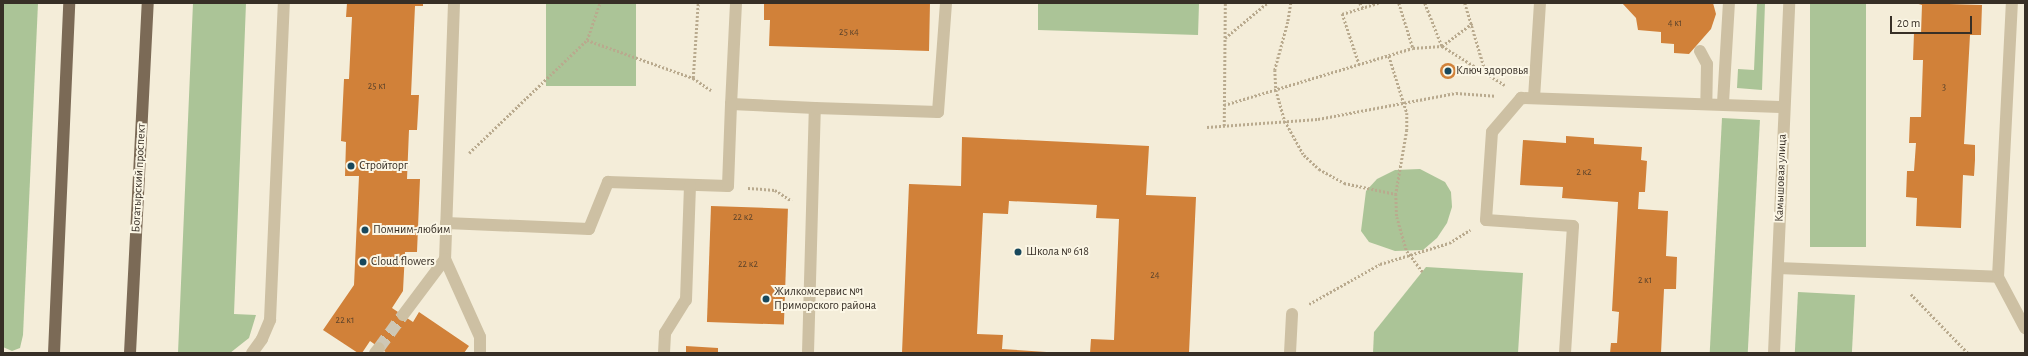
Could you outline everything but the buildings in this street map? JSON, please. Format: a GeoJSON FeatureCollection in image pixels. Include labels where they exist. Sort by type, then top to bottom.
{"type":"FeatureCollection","features":[{"type":"Feature","properties":{"kind":"main road"},"geometry":{"type":"LineString","coordinates":[[54,353],[70,3]]}},
{"type":"Feature","properties":{"kind":"main road","name":"Богатырский проспект"},"geometry":{"type":"LineString","coordinates":[[130,353],[148,3]]}},
{"type":"Feature","properties":{"kind":"street"},"geometry":{"type":"LineString","coordinates":[[252,353],[262,339],[270,320],[284,3]]}},
{"type":"Feature","properties":{"kind":"street"},"geometry":{"type":"LineString","coordinates":[[454,3],[445,259],[480,337],[480,353]]}},
{"type":"Feature","properties":{"kind":"street"},"geometry":{"type":"LineString","coordinates":[[446,223],[589,229],[608,182],[728,186],[736,3]]}},
{"type":"Feature","properties":{"kind":"street"},"geometry":{"type":"LineString","coordinates":[[731,104],[938,112],[946,3]]}},
{"type":"Feature","properties":{"kind":"street"},"geometry":{"type":"LineString","coordinates":[[1534,98],[1540,3]]}},
{"type":"Feature","properties":{"kind":"street"},"geometry":{"type":"LineString","coordinates":[[1723,103],[1729,3]]}},
{"type":"Feature","properties":{"kind":"street","name":"Камышовая улица"},"geometry":{"type":"LineString","coordinates":[[1774,353],[1789,3]]}},
{"type":"Feature","properties":{"kind":"street"},"geometry":{"type":"LineString","coordinates":[[2012,3],[1998,277],[2025,328]]}},
{"type":"Feature","properties":{"kind":"street"},"geometry":{"type":"LineString","coordinates":[[1700,52],[1707,64],[1706,103]]}},
{"type":"Feature","properties":{"kind":"street"},"geometry":{"type":"LineString","coordinates":[[1565,353],[1573,226],[1486,220],[1492,132],[1521,98],[1784,106]]}},
{"type":"Feature","properties":{"kind":"street"},"geometry":{"type":"LineString","coordinates":[[808,353],[815,108]]}},
{"type":"Feature","properties":{"kind":"street"},"geometry":{"type":"LineString","coordinates":[[664,353],[665,333],[686,300],[690,185]]}},
{"type":"Feature","properties":{"kind":"street"},"geometry":{"type":"LineString","coordinates":[[403,315],[445,259]]}},
{"type":"Feature","properties":{"kind":"street"},"geometry":{"type":"LineString","coordinates":[[1778,268],[1998,277]]}},
{"type":"Feature","properties":{"kind":"street"},"geometry":{"type":"LineString","coordinates":[[1290,353],[1292,314]]}},
{"type":"Feature","properties":{"kind":"path"},"geometry":{"type":"LineString","coordinates":[[447,174],[587,40],[600,3]]}},
{"type":"Feature","properties":{"kind":"path"},"geometry":{"type":"LineString","coordinates":[[693,78],[698,3]]}},
{"type":"Feature","properties":{"kind":"path"},"geometry":{"type":"LineString","coordinates":[[1224,126],[1225,3]]}},
{"type":"Feature","properties":{"kind":"path"},"geometry":{"type":"LineString","coordinates":[[1225,38],[1267,3]]}},
{"type":"Feature","properties":{"kind":"path"},"geometry":{"type":"LineString","coordinates":[[1291,3],[1288,22],[1275,70],[1276,90],[1285,121],[1304,155],[1319,169],[1344,183],[1396,194]]}},
{"type":"Feature","properties":{"kind":"path"},"geometry":{"type":"LineString","coordinates":[[1360,3],[1363,8]]}},
{"type":"Feature","properties":{"kind":"path"},"geometry":{"type":"LineString","coordinates":[[1359,65],[1342,14],[1378,3]]}},
{"type":"Feature","properties":{"kind":"path"},"geometry":{"type":"LineString","coordinates":[[1399,3],[1413,48]]}},
{"type":"Feature","properties":{"kind":"path"},"geometry":{"type":"LineString","coordinates":[[1425,3],[1442,46],[1486,71],[1521,98]]}},
{"type":"Feature","properties":{"kind":"path"},"geometry":{"type":"LineString","coordinates":[[1465,3],[1473,23],[1486,71]]}},
{"type":"Feature","properties":{"kind":"path"},"geometry":{"type":"LineString","coordinates":[[1224,105],[1413,48],[1442,46],[1473,23]]}},
{"type":"Feature","properties":{"kind":"path"},"geometry":{"type":"LineString","coordinates":[[587,40],[693,78],[731,104]]}},
{"type":"Feature","properties":{"kind":"path"},"geometry":{"type":"LineString","coordinates":[[1389,56],[1405,102],[1407,130],[1396,194],[1397,217],[1407,251],[1411,254],[1423,272]]}},
{"type":"Feature","properties":{"kind":"path"},"geometry":{"type":"LineString","coordinates":[[1207,127],[1318,118],[1456,93],[1521,98]]}},
{"type":"Feature","properties":{"kind":"path"},"geometry":{"type":"LineString","coordinates":[[728,186],[775,190],[812,214]]}},
{"type":"Feature","properties":{"kind":"path"},"geometry":{"type":"LineString","coordinates":[[1292,314],[1380,264],[1449,243],[1486,220]]}},
{"type":"Feature","properties":{"kind":"path"},"geometry":{"type":"LineString","coordinates":[[1891,273],[1968,353]]}},
{"type":"Feature","properties":{"kind":"green space"},"geometry":{"type":"Polygon","coordinates":[[[3,3],[38,3],[23,335],[20,348],[12,351],[3,347],[3,3]]]}},
{"type":"Feature","properties":{"kind":"green space"},"geometry":{"type":"Polygon","coordinates":[[[193,3],[246,3],[234,314],[256,315],[249,338],[230,353],[178,353],[193,3]]]}},
{"type":"Feature","properties":{"kind":"green space"},"geometry":{"type":"Polygon","coordinates":[[[546,3],[636,3],[636,86],[546,86],[546,3]]]}},
{"type":"Feature","properties":{"kind":"green space"},"geometry":{"type":"Polygon","coordinates":[[[1038,3],[1199,3],[1198,35],[1038,30],[1038,3]]]}},
{"type":"Feature","properties":{"kind":"green space"},"geometry":{"type":"Polygon","coordinates":[[[1757,3],[1765,3],[1762,90],[1737,88],[1738,69],[1754,70],[1757,3]]]}},
{"type":"Feature","properties":{"kind":"green space"},"geometry":{"type":"Polygon","coordinates":[[[1810,3],[1866,3],[1866,247],[1810,247],[1810,3]]]}},
{"type":"Feature","properties":{"kind":"green space"},"geometry":{"type":"Polygon","coordinates":[[[1722,118],[1760,120],[1748,353],[1710,353],[1722,118]]]}},
{"type":"Feature","properties":{"kind":"green space"},"geometry":{"type":"Polygon","coordinates":[[[1420,169],[1445,182],[1451,192],[1452,207],[1447,223],[1437,238],[1423,250],[1395,251],[1369,242],[1361,231],[1366,191],[1377,179],[1395,170],[1420,169]]]}},
{"type":"Feature","properties":{"kind":"green space"},"geometry":{"type":"Polygon","coordinates":[[[1426,267],[1523,273],[1518,353],[1373,353],[1374,332],[1426,267]]]}},
{"type":"Feature","properties":{"kind":"green space"},"geometry":{"type":"Polygon","coordinates":[[[1798,292],[1855,295],[1852,353],[1795,353],[1798,292]]]}},
{"type":"Feature","properties":{"kind":"tunnel"},"geometry":{"type":"LineString","coordinates":[[379,348],[403,315]]}},
{"type":"Feature","properties":{"kind":"place","name":"Ключ здоровья"},"geometry":{"type":"Point","coordinates":[1448,71]}},
{"type":"Feature","properties":{"kind":"place","name":"Стройторг"},"geometry":{"type":"Point","coordinates":[351,166]}},
{"type":"Feature","properties":{"kind":"place","name":"Помним-любим"},"geometry":{"type":"Point","coordinates":[365,230]}},
{"type":"Feature","properties":{"kind":"place","name":"Школа № 618"},"geometry":{"type":"Point","coordinates":[1018,252]}},
{"type":"Feature","properties":{"kind":"place","name":"Cloud flowers"},"geometry":{"type":"Point","coordinates":[363,262]}},
{"type":"Feature","properties":{"kind":"place","name":"Жилкомсервис №1 Приморского района"},"geometry":{"type":"Point","coordinates":[766,299]}}]}
